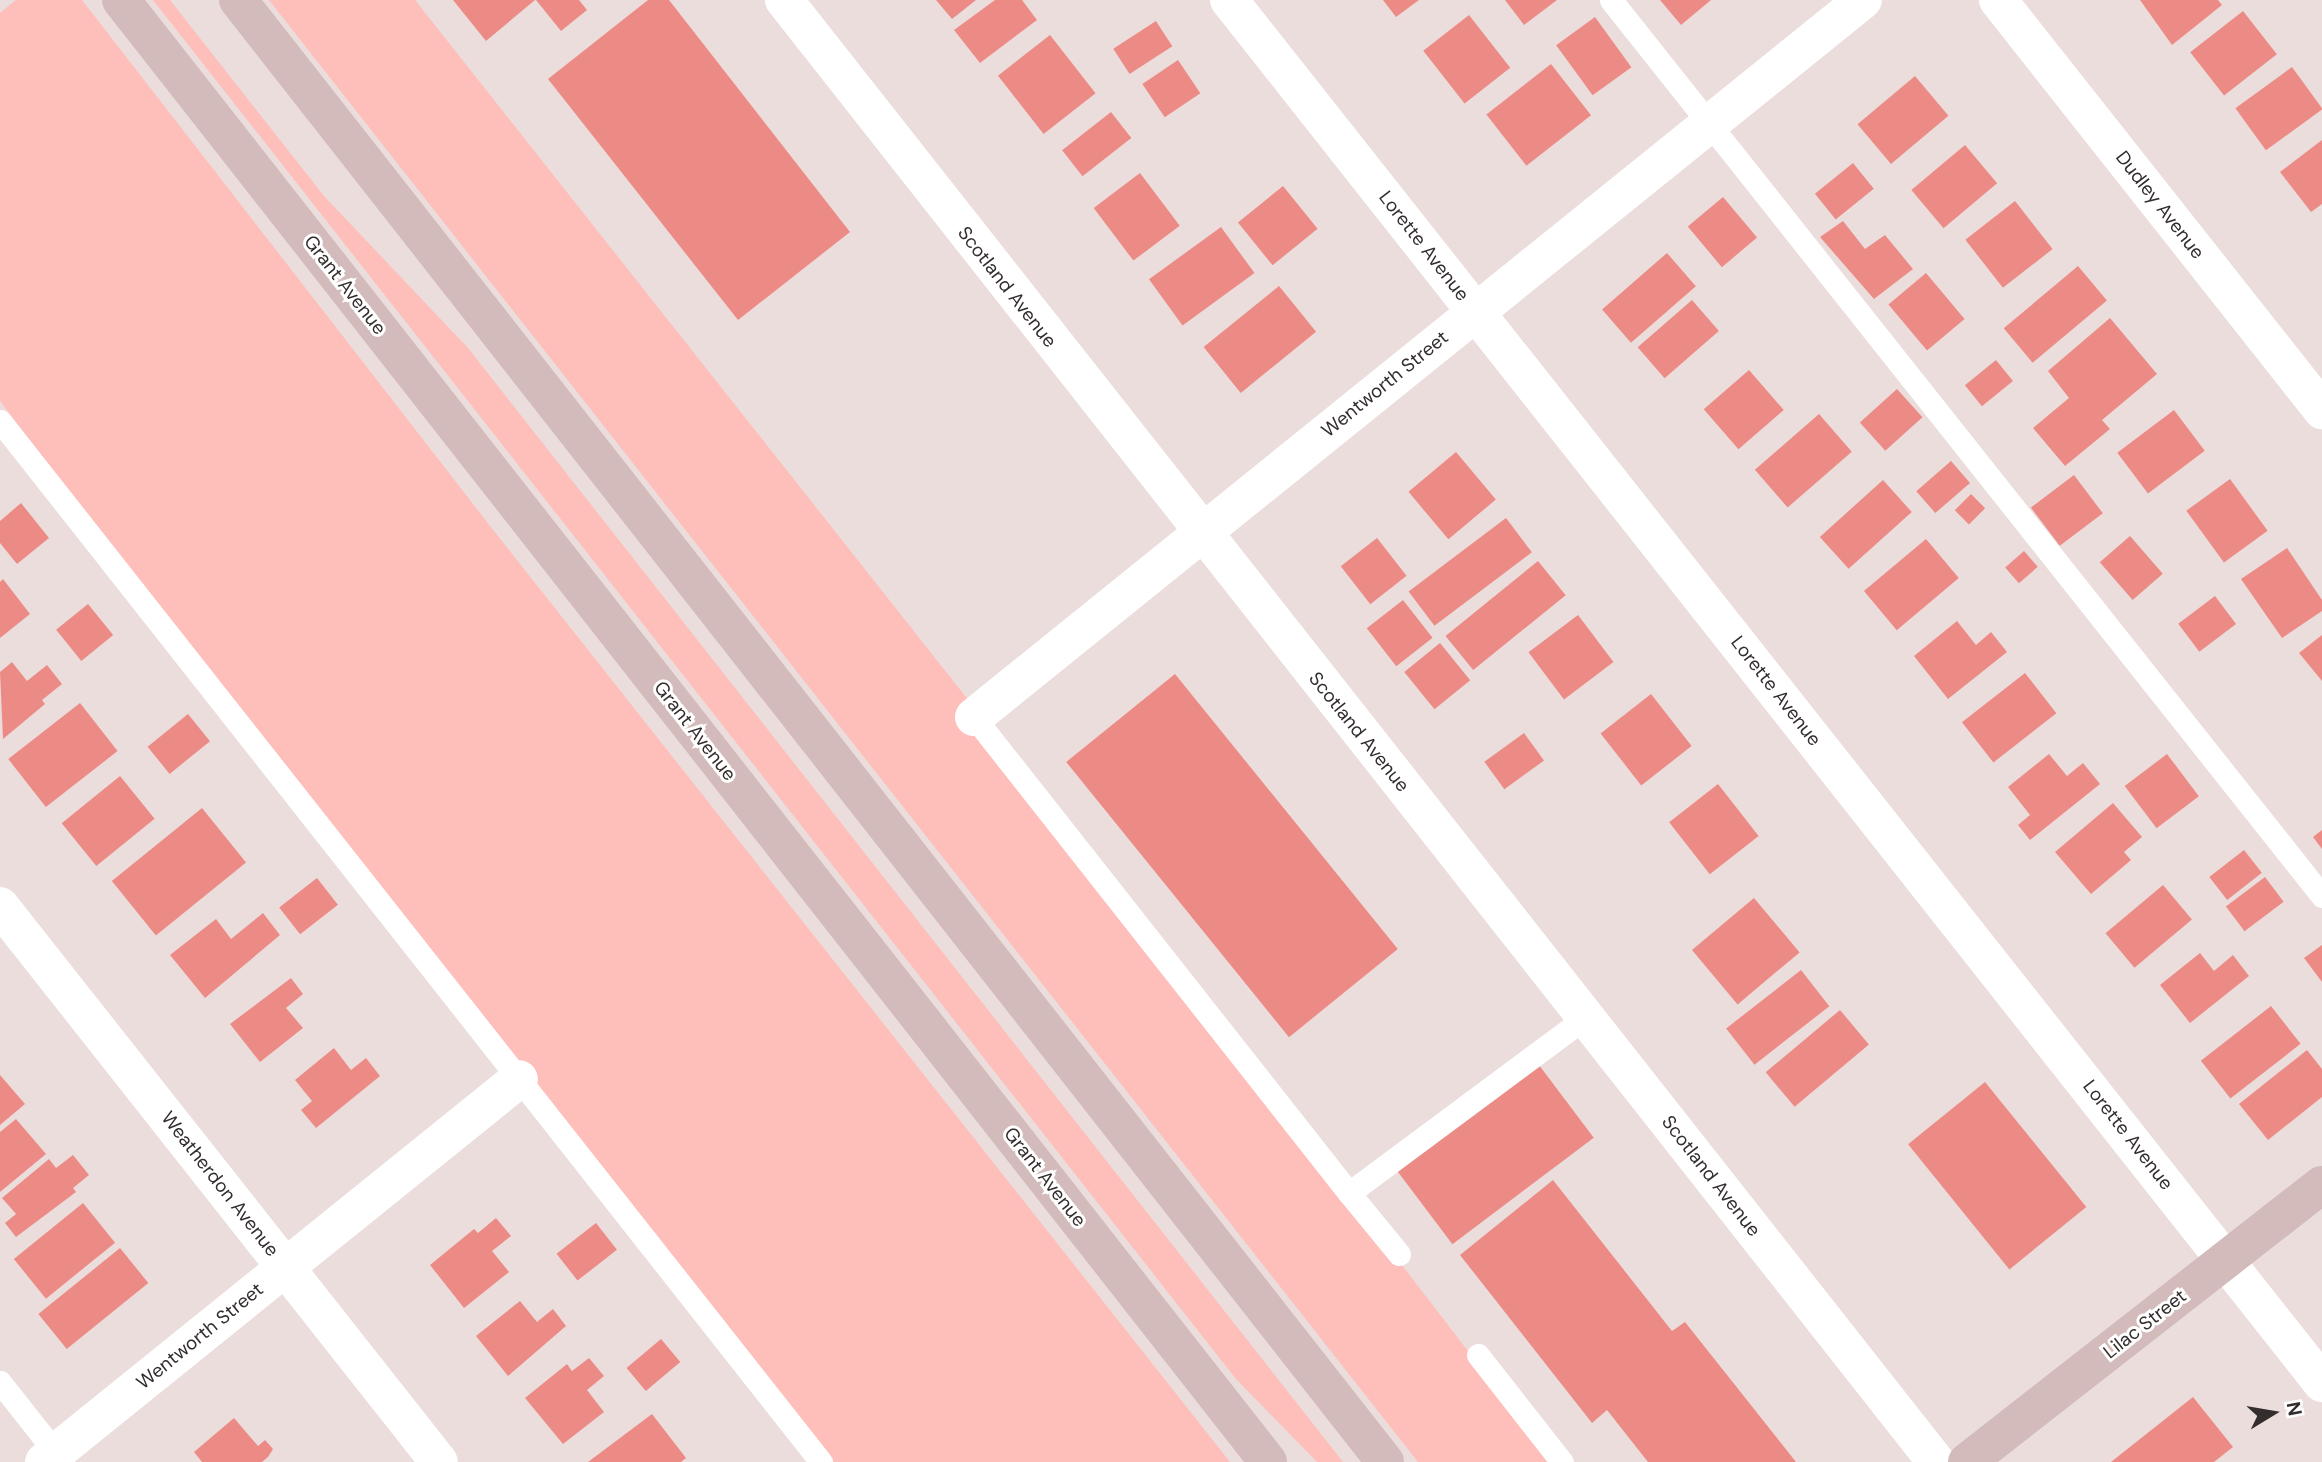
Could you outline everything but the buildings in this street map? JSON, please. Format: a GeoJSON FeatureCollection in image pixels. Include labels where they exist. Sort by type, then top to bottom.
{"type":"FeatureCollection","features":[{"type":"Feature","properties":{"kind":"main road","name":"Grant Avenue"},"geometry":{"type":"LineString","coordinates":[[121,0],[1268,1462]]}},
{"type":"Feature","properties":{"kind":"main road"},"geometry":{"type":"LineString","coordinates":[[238,0],[1385,1462]]}},
{"type":"Feature","properties":{"kind":"main road","name":"Lilac Street"},"geometry":{"type":"LineString","coordinates":[[1968,1462],[2322,1185]]}},
{"type":"Feature","properties":{"kind":"street","name":"Scotland Avenue"},"geometry":{"type":"LineString","coordinates":[[783,0],[1199,532],[1936,1462]]}},
{"type":"Feature","properties":{"kind":"street","name":"Lorette Avenue"},"geometry":{"type":"LineString","coordinates":[[1228,0],[2322,1383]]}},
{"type":"Feature","properties":{"kind":"street","name":"Wentworth Street"},"geometry":{"type":"LineString","coordinates":[[974,717],[1199,532],[1863,0]]}},
{"type":"Feature","properties":{"kind":"street","name":"Dudley Avenue"},"geometry":{"type":"LineString","coordinates":[[1997,0],[2322,410]]}},
{"type":"Feature","properties":{"kind":"street","name":"Weatherdon Avenue"},"geometry":{"type":"LineString","coordinates":[[0,906],[439,1462]]}},
{"type":"Feature","properties":{"kind":"street","name":"Wentworth Street"},"geometry":{"type":"LineString","coordinates":[[54,1459],[519,1079]]}},
{"type":"Feature","properties":{"kind":"lane"},"geometry":{"type":"LineString","coordinates":[[1611,0],[2322,897]]}},
{"type":"Feature","properties":{"kind":"lane"},"geometry":{"type":"LineString","coordinates":[[0,421],[821,1462]]}},
{"type":"Feature","properties":{"kind":"lane"},"geometry":{"type":"LineString","coordinates":[[974,717],[1399,1254]]}},
{"type":"Feature","properties":{"kind":"lane"},"geometry":{"type":"LineString","coordinates":[[1349,1193],[1586,1017]]}},
{"type":"Feature","properties":{"kind":"lane"},"geometry":{"type":"LineString","coordinates":[[1478,1355],[1562,1462]]}},
{"type":"Feature","properties":{"kind":"lane"},"geometry":{"type":"LineString","coordinates":[[0,1382],[54,1459]]}},
{"type":"Feature","properties":{"kind":"shaded area"},"geometry":{"type":"Polygon","coordinates":[[[16,0],[82,0],[494,531],[1230,1462],[821,1462],[519,1079],[0,401],[0,13],[16,0]]]}},
{"type":"Feature","properties":{"kind":"shaded area"},"geometry":{"type":"Polygon","coordinates":[[[153,0],[170,0],[324,196],[468,348],[1343,1462],[1317,1462],[1236,1379],[153,0]]]}},
{"type":"Feature","properties":{"kind":"shaded area"},"geometry":{"type":"Polygon","coordinates":[[[269,0],[415,0],[977,711],[1553,1462],[1418,1462],[269,0]]]}}]}
